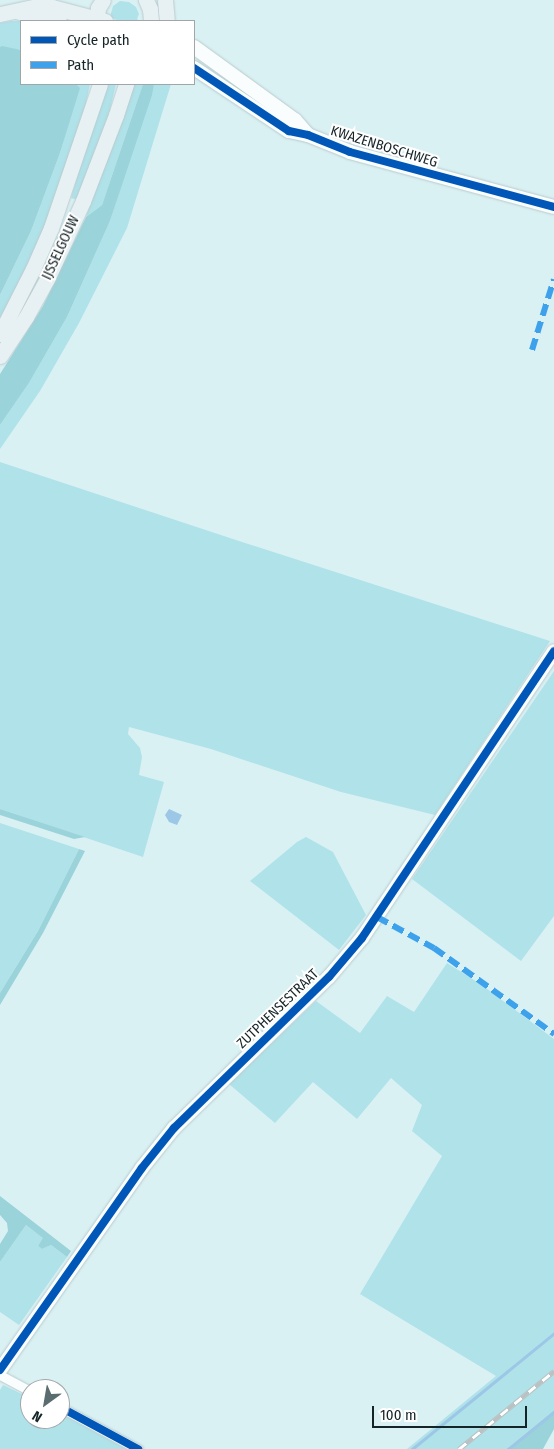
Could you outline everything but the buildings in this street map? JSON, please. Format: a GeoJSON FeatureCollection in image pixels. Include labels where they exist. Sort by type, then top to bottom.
{"type":"FeatureCollection","features":[{"type":"Feature","properties":{"kind":"main road"},"geometry":{"type":"LineString","coordinates":[[93,0],[94,20]]}},
{"type":"Feature","properties":{"kind":"main road"},"geometry":{"type":"LineString","coordinates":[[94,20],[103,0]]}},
{"type":"Feature","properties":{"kind":"main road"},"geometry":{"type":"LineString","coordinates":[[146,0],[150,9],[151,20]]}},
{"type":"Feature","properties":{"kind":"main road"},"geometry":{"type":"LineString","coordinates":[[155,0],[159,14],[164,20]]}},
{"type":"Feature","properties":{"kind":"main road"},"geometry":{"type":"LineString","coordinates":[[165,0],[165,20]]}},
{"type":"Feature","properties":{"kind":"main road"},"geometry":{"type":"LineString","coordinates":[[0,14],[17,12],[38,6],[94,20]]}},
{"type":"Feature","properties":{"kind":"main road"},"geometry":{"type":"LineString","coordinates":[[17,12],[52,20]]}},
{"type":"Feature","properties":{"kind":"main road","name":"IJSSELGOUW"},"geometry":{"type":"LineString","coordinates":[[90,113],[93,85]]}},
{"type":"Feature","properties":{"kind":"main road","name":"IJSSELGOUW"},"geometry":{"type":"LineString","coordinates":[[0,334],[33,269],[51,228],[100,85]]}},
{"type":"Feature","properties":{"kind":"main road","name":"IJSSELGOUW"},"geometry":{"type":"LineString","coordinates":[[108,134],[119,85]]}},
{"type":"Feature","properties":{"kind":"main road","name":"IJSSELGOUW"},"geometry":{"type":"LineString","coordinates":[[0,356],[48,279],[83,201],[116,116],[126,85]]}},
{"type":"Feature","properties":{"kind":"street","name":"KWAZENBOSCHWEG"},"geometry":{"type":"LineString","coordinates":[[195,39],[208,48],[214,61]]}},
{"type":"Feature","properties":{"kind":"street","name":"KWAZENBOSCHWEG"},"geometry":{"type":"LineString","coordinates":[[195,48],[295,120],[308,135]]}},
{"type":"Feature","properties":{"kind":"street","name":"KWAZENBOSCHWEG"},"geometry":{"type":"LineString","coordinates":[[195,56],[202,61],[214,61]]}},
{"type":"Feature","properties":{"kind":"street","name":"KWAZENBOSCHWEG"},"geometry":{"type":"LineString","coordinates":[[195,69],[289,131],[308,135],[350,152],[554,207]]}},
{"type":"Feature","properties":{"kind":"street","name":"ZUTPHENSESTRAAT"},"geometry":{"type":"LineString","coordinates":[[0,1370],[142,1168],[174,1128],[329,976],[362,938],[554,651]]}},
{"type":"Feature","properties":{"kind":"street"},"geometry":{"type":"LineString","coordinates":[[0,1375],[20,1386]]}},
{"type":"Feature","properties":{"kind":"street"},"geometry":{"type":"LineString","coordinates":[[70,1412],[138,1449]]}},
{"type":"Feature","properties":{"kind":"shaded area"},"geometry":{"type":"Polygon","coordinates":[[[120,1],[129,2],[136,7],[139,14],[137,19],[138,20],[117,20],[110,17],[113,6],[120,1]]]}},
{"type":"Feature","properties":{"kind":"shaded area"},"geometry":{"type":"Polygon","coordinates":[[[20,21],[20,50],[0,47],[0,23],[20,21]]]}},
{"type":"Feature","properties":{"kind":"shaded area"},"geometry":{"type":"Polygon","coordinates":[[[0,47],[20,50],[20,85],[77,85],[80,88],[60,153],[31,231],[0,295],[0,47]]]}},
{"type":"Feature","properties":{"kind":"shaded area"},"geometry":{"type":"Polygon","coordinates":[[[77,85],[90,85],[78,141],[60,201],[0,330],[0,295],[31,231],[60,153],[79,88],[77,85]]]}},
{"type":"Feature","properties":{"kind":"shaded area"},"geometry":{"type":"Polygon","coordinates":[[[104,85],[116,85],[109,114],[78,200],[71,198],[104,85]]]}},
{"type":"Feature","properties":{"kind":"shaded area"},"geometry":{"type":"Polygon","coordinates":[[[128,85],[143,85],[102,205],[86,217],[128,85]]]}},
{"type":"Feature","properties":{"kind":"shaded area"},"geometry":{"type":"Polygon","coordinates":[[[143,85],[154,85],[110,221],[67,317],[29,383],[0,425],[0,374],[43,306],[86,217],[102,205],[143,85]]]}},
{"type":"Feature","properties":{"kind":"shaded area"},"geometry":{"type":"Polygon","coordinates":[[[154,85],[171,85],[127,228],[79,323],[40,391],[0,449],[0,425],[29,383],[67,317],[110,221],[154,85]]]}},
{"type":"Feature","properties":{"kind":"shaded area"},"geometry":{"type":"Polygon","coordinates":[[[0,462],[550,641],[435,815],[341,792],[211,749],[129,727],[128,734],[140,748],[142,757],[139,775],[164,782],[143,857],[0,809],[0,462]]]}},
{"type":"Feature","properties":{"kind":"shaded area"},"geometry":{"type":"Polygon","coordinates":[[[554,671],[554,916],[521,961],[412,879],[554,671]]]}},
{"type":"Feature","properties":{"kind":"shaded area"},"geometry":{"type":"Polygon","coordinates":[[[0,809],[85,837],[74,839],[0,815],[0,809]]]}},
{"type":"Feature","properties":{"kind":"shaded area"},"geometry":{"type":"Polygon","coordinates":[[[169,809],[182,815],[177,825],[169,822],[165,815],[169,809]]]}},
{"type":"Feature","properties":{"kind":"shaded area"},"geometry":{"type":"Polygon","coordinates":[[[0,823],[79,849],[38,931],[0,993],[0,823]]]}},
{"type":"Feature","properties":{"kind":"shaded area"},"geometry":{"type":"Polygon","coordinates":[[[306,837],[333,852],[366,915],[339,950],[250,881],[297,842],[306,837]]]}},
{"type":"Feature","properties":{"kind":"shaded area"},"geometry":{"type":"Polygon","coordinates":[[[79,849],[85,851],[43,933],[0,1005],[0,993],[38,931],[79,849]]]}},
{"type":"Feature","properties":{"kind":"shaded area"},"geometry":{"type":"Polygon","coordinates":[[[447,963],[482,985],[554,1039],[554,1410],[507,1449],[407,1449],[496,1376],[360,1294],[442,1156],[412,1131],[422,1105],[391,1078],[357,1119],[313,1082],[275,1123],[229,1084],[316,1001],[360,1033],[387,996],[414,1012],[447,963]]]}},
{"type":"Feature","properties":{"kind":"shaded area"},"geometry":{"type":"Polygon","coordinates":[[[0,1196],[71,1251],[67,1257],[51,1245],[42,1249],[38,1246],[43,1238],[26,1225],[0,1262],[0,1244],[8,1231],[7,1223],[0,1215],[0,1196]]]}},
{"type":"Feature","properties":{"kind":"shaded area"},"geometry":{"type":"Polygon","coordinates":[[[26,1225],[44,1238],[38,1246],[42,1249],[51,1245],[67,1257],[19,1325],[0,1312],[0,1262],[26,1225]]]}},
{"type":"Feature","properties":{"kind":"shaded area"},"geometry":{"type":"Polygon","coordinates":[[[3,1385],[20,1393],[20,1429],[70,1429],[70,1418],[126,1449],[0,1449],[0,1390],[3,1385]]]}},
{"type":"Feature","properties":{"kind":"shaded area"},"geometry":{"type":"Polygon","coordinates":[[[554,1410],[554,1429],[543,1449],[507,1449],[554,1410]]]}},
{"type":"Feature","properties":{"kind":"waterway"},"geometry":{"type":"LineString","coordinates":[[412,1449],[554,1333]]}},
{"type":"Feature","properties":{"kind":"waterway"},"geometry":{"type":"LineString","coordinates":[[508,1449],[554,1412]]}},
{"type":"Feature","properties":{"kind":"railway"},"geometry":{"type":"LineString","coordinates":[[459,1449],[554,1371]]}},
{"type":"Feature","properties":{"kind":"marked path"},"geometry":{"type":"LineString","coordinates":[[532,350],[554,279]]}},
{"type":"Feature","properties":{"kind":"marked path"},"geometry":{"type":"LineString","coordinates":[[377,917],[434,948],[554,1034]]}},
{"type":"Feature","properties":{"kind":"cycle path"},"geometry":{"type":"LineString","coordinates":[[195,69],[289,131],[308,135],[350,152],[554,207]]}},
{"type":"Feature","properties":{"kind":"cycle path"},"geometry":{"type":"LineString","coordinates":[[0,1370],[142,1168],[174,1128],[329,977],[362,938],[554,651]]}},
{"type":"Feature","properties":{"kind":"cycle path"},"geometry":{"type":"LineString","coordinates":[[70,1412],[138,1449]]}}]}
